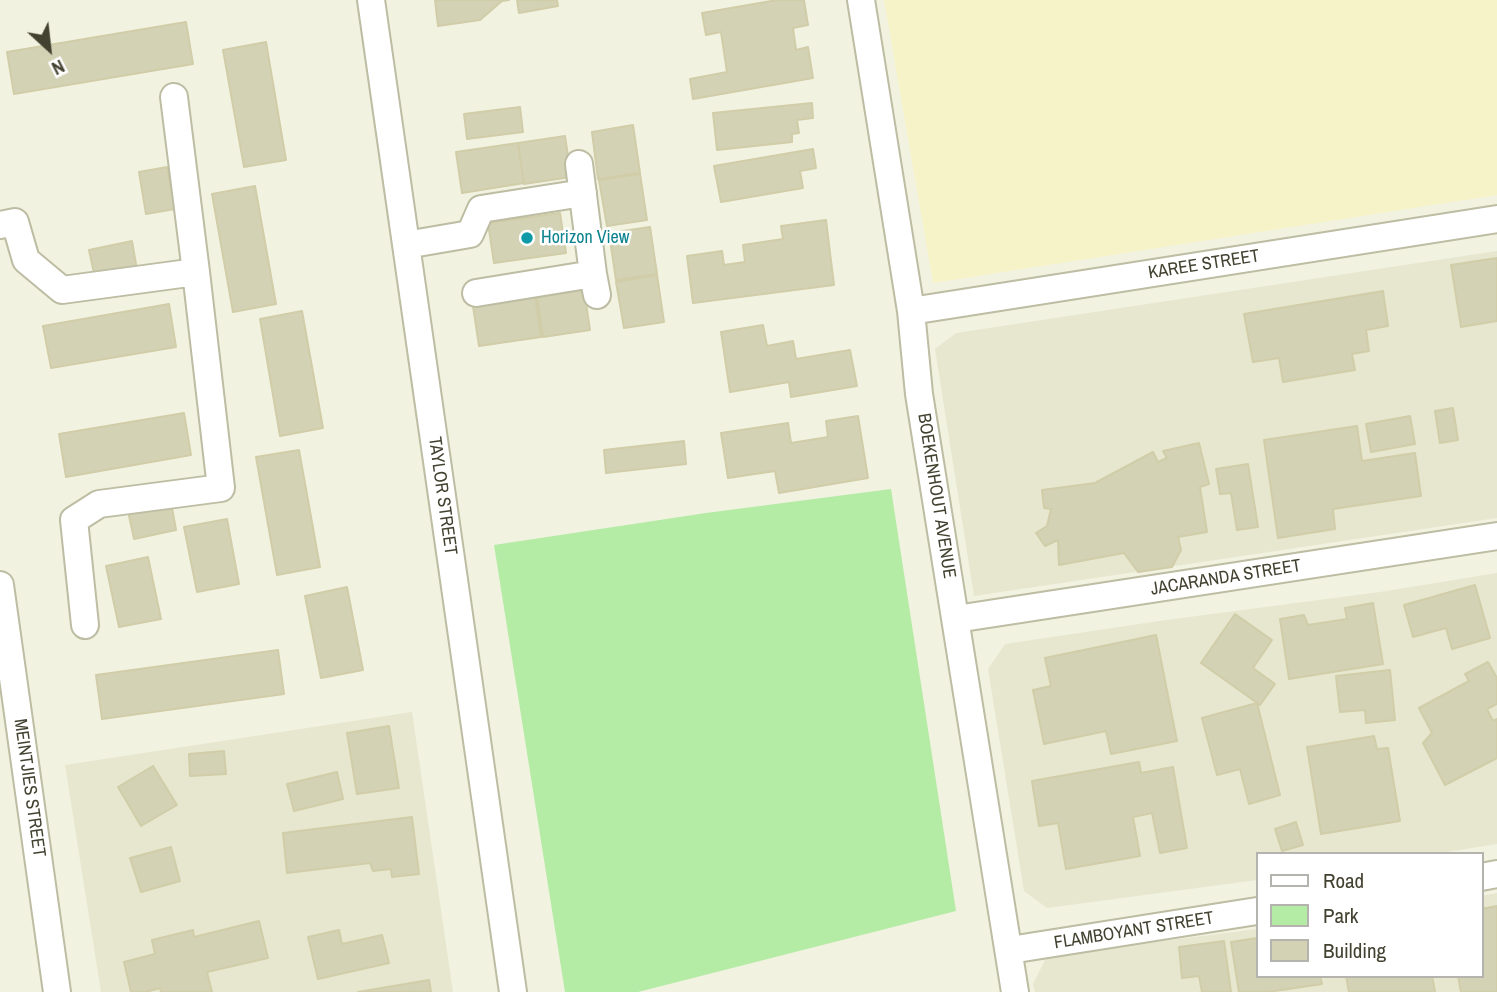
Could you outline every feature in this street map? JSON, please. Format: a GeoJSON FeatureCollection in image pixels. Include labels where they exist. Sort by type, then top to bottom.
{"type":"FeatureCollection","features":[{"type":"Feature","properties":{"kind":"street","name":"TAYLOR STREET"},"geometry":{"type":"LineString","coordinates":[[371,0],[513,992]]}},
{"type":"Feature","properties":{"kind":"street","name":"BOEKENHOUT AVENUE"},"geometry":{"type":"LineString","coordinates":[[861,0],[911,311],[919,394],[1015,992]]}},
{"type":"Feature","properties":{"kind":"street"},"geometry":{"type":"LineString","coordinates":[[85,625],[74,520],[99,504],[222,488],[174,97]]}},
{"type":"Feature","properties":{"kind":"street"},"geometry":{"type":"LineString","coordinates":[[476,293],[595,284],[579,164]]}},
{"type":"Feature","properties":{"kind":"street"},"geometry":{"type":"LineString","coordinates":[[406,245],[470,234],[481,209],[583,193]]}},
{"type":"Feature","properties":{"kind":"street","name":"KAREE STREET"},"geometry":{"type":"LineString","coordinates":[[911,311],[1497,219]]}},
{"type":"Feature","properties":{"kind":"street"},"geometry":{"type":"LineString","coordinates":[[0,225],[15,222],[26,260],[62,290],[196,272]]}},
{"type":"Feature","properties":{"kind":"street","name":"JACARANDA STREET"},"geometry":{"type":"LineString","coordinates":[[956,619],[1497,536]]}},
{"type":"Feature","properties":{"kind":"street","name":"MEINTJIES STREET"},"geometry":{"type":"LineString","coordinates":[[0,584],[57,992]]}},
{"type":"Feature","properties":{"kind":"street","name":"FLAMBOYANT STREET"},"geometry":{"type":"LineString","coordinates":[[1010,950],[1256,911]]}},
{"type":"Feature","properties":{"kind":"shaded area"},"geometry":{"type":"Polygon","coordinates":[[[884,0],[1497,0],[1497,195],[933,283],[884,0]]]}},
{"type":"Feature","properties":{"kind":"shaded area"},"geometry":{"type":"Polygon","coordinates":[[[1497,251],[1497,518],[974,596],[935,349],[956,333],[1497,251]]]}},
{"type":"Feature","properties":{"kind":"shaded area"},"geometry":{"type":"Polygon","coordinates":[[[1497,573],[1497,844],[1447,852],[1256,852],[1256,880],[1047,908],[1024,891],[988,669],[1005,644],[1497,573]]]}},
{"type":"Feature","properties":{"kind":"shaded area"},"geometry":{"type":"Polygon","coordinates":[[[412,712],[453,992],[101,992],[65,765],[412,712]]]}},
{"type":"Feature","properties":{"kind":"shaded area"},"geometry":{"type":"Polygon","coordinates":[[[1497,893],[1497,992],[1035,992],[1033,984],[1047,956],[1256,929],[1256,978],[1483,978],[1483,896],[1497,893]]]}},
{"type":"Feature","properties":{"kind":"green space"},"geometry":{"type":"Polygon","coordinates":[[[891,489],[956,911],[638,992],[565,992],[494,545],[891,489]]]}},
{"type":"Feature","properties":{"kind":"building"},"geometry":{"type":"Polygon","coordinates":[[[435,0],[509,0],[502,1],[480,20],[438,26],[435,0]]]}},
{"type":"Feature","properties":{"kind":"building"},"geometry":{"type":"Polygon","coordinates":[[[517,0],[557,0],[558,6],[519,13],[517,0]]]}},
{"type":"Feature","properties":{"kind":"building"},"geometry":{"type":"Polygon","coordinates":[[[777,0],[804,0],[808,25],[793,28],[796,50],[808,47],[813,78],[693,99],[690,79],[727,72],[721,32],[706,35],[702,13],[777,0]]]}},
{"type":"Feature","properties":{"kind":"building"},"geometry":{"type":"Polygon","coordinates":[[[186,22],[193,64],[14,94],[7,52],[186,22]]]}},
{"type":"Feature","properties":{"kind":"building"},"geometry":{"type":"Polygon","coordinates":[[[266,42],[286,160],[244,167],[223,50],[266,42]]]}},
{"type":"Feature","properties":{"kind":"building"},"geometry":{"type":"Polygon","coordinates":[[[812,103],[813,118],[797,120],[799,133],[792,134],[792,142],[717,150],[713,113],[812,103]]]}},
{"type":"Feature","properties":{"kind":"building"},"geometry":{"type":"Polygon","coordinates":[[[520,107],[523,132],[467,139],[464,114],[520,107]]]}},
{"type":"Feature","properties":{"kind":"building","name":"Horizon View"},"geometry":{"type":"Polygon","coordinates":[[[633,125],[640,173],[598,179],[592,132],[633,125]]]}},
{"type":"Feature","properties":{"kind":"building","name":"Horizon View"},"geometry":{"type":"Polygon","coordinates":[[[565,136],[571,177],[524,184],[518,143],[565,136]]]}},
{"type":"Feature","properties":{"kind":"building","name":"Horizon View"},"geometry":{"type":"Polygon","coordinates":[[[518,143],[524,183],[462,193],[456,152],[518,143]]]}},
{"type":"Feature","properties":{"kind":"building"},"geometry":{"type":"Polygon","coordinates":[[[813,149],[816,168],[800,171],[803,188],[721,202],[714,166],[813,149]]]}},
{"type":"Feature","properties":{"kind":"building"},"geometry":{"type":"Polygon","coordinates":[[[167,167],[175,209],[146,214],[139,172],[167,167]]]}},
{"type":"Feature","properties":{"kind":"building","name":"Horizon View"},"geometry":{"type":"Polygon","coordinates":[[[640,174],[647,220],[607,226],[599,180],[640,174]]]}},
{"type":"Feature","properties":{"kind":"building"},"geometry":{"type":"Polygon","coordinates":[[[255,186],[276,304],[233,312],[212,194],[255,186]]]}},
{"type":"Feature","properties":{"kind":"building","name":"Horizon View"},"geometry":{"type":"Polygon","coordinates":[[[560,213],[566,253],[494,263],[488,223],[560,213]]]}},
{"type":"Feature","properties":{"kind":"building"},"geometry":{"type":"Polygon","coordinates":[[[826,220],[834,285],[693,303],[687,256],[722,251],[724,265],[745,262],[743,245],[783,239],[781,226],[826,220]]]}},
{"type":"Feature","properties":{"kind":"building","name":"Horizon View"},"geometry":{"type":"Polygon","coordinates":[[[650,227],[657,274],[616,280],[609,233],[650,227]]]}},
{"type":"Feature","properties":{"kind":"building"},"geometry":{"type":"Polygon","coordinates":[[[132,241],[137,270],[95,278],[89,250],[132,241]]]}},
{"type":"Feature","properties":{"kind":"building"},"geometry":{"type":"Polygon","coordinates":[[[1497,258],[1497,321],[1461,327],[1451,265],[1497,258]]]}},
{"type":"Feature","properties":{"kind":"building","name":"Horizon View"},"geometry":{"type":"Polygon","coordinates":[[[657,275],[664,322],[624,328],[616,282],[657,275]]]}},
{"type":"Feature","properties":{"kind":"building","name":"Horizon View"},"geometry":{"type":"Polygon","coordinates":[[[584,290],[590,330],[543,337],[537,297],[584,290]]]}},
{"type":"Feature","properties":{"kind":"building"},"geometry":{"type":"Polygon","coordinates":[[[1383,291],[1388,326],[1366,330],[1369,351],[1352,354],[1355,370],[1283,382],[1279,358],[1253,362],[1244,314],[1383,291]]]}},
{"type":"Feature","properties":{"kind":"building","name":"Horizon View"},"geometry":{"type":"Polygon","coordinates":[[[535,296],[541,337],[479,346],[473,306],[535,296]]]}},
{"type":"Feature","properties":{"kind":"building"},"geometry":{"type":"Polygon","coordinates":[[[169,304],[176,347],[51,368],[43,326],[169,304]]]}},
{"type":"Feature","properties":{"kind":"building"},"geometry":{"type":"Polygon","coordinates":[[[302,311],[323,428],[280,436],[260,319],[302,311]]]}},
{"type":"Feature","properties":{"kind":"building"},"geometry":{"type":"Polygon","coordinates":[[[763,325],[767,346],[793,341],[796,359],[850,350],[857,386],[791,397],[789,382],[730,392],[721,332],[763,325]]]}},
{"type":"Feature","properties":{"kind":"building"},"geometry":{"type":"Polygon","coordinates":[[[1453,408],[1458,440],[1440,443],[1435,411],[1453,408]]]}},
{"type":"Feature","properties":{"kind":"building"},"geometry":{"type":"Polygon","coordinates":[[[184,413],[191,455],[66,477],[59,434],[184,413]]]}},
{"type":"Feature","properties":{"kind":"building"},"geometry":{"type":"Polygon","coordinates":[[[858,416],[868,478],[779,493],[775,471],[728,478],[721,433],[788,423],[791,443],[828,437],[826,421],[858,416]]]}},
{"type":"Feature","properties":{"kind":"building"},"geometry":{"type":"Polygon","coordinates":[[[1410,416],[1415,444],[1371,452],[1366,424],[1410,416]]]}},
{"type":"Feature","properties":{"kind":"building"},"geometry":{"type":"Polygon","coordinates":[[[1357,426],[1362,461],[1415,453],[1421,496],[1333,509],[1335,529],[1278,538],[1264,440],[1357,426]]]}},
{"type":"Feature","properties":{"kind":"building"},"geometry":{"type":"Polygon","coordinates":[[[684,441],[686,464],[606,473],[604,450],[684,441]]]}},
{"type":"Feature","properties":{"kind":"building"},"geometry":{"type":"Polygon","coordinates":[[[1199,443],[1209,484],[1200,487],[1207,532],[1178,537],[1181,550],[1172,567],[1138,572],[1124,553],[1059,565],[1058,540],[1045,546],[1036,533],[1047,526],[1051,509],[1044,508],[1042,490],[1095,483],[1153,452],[1158,462],[1167,458],[1163,451],[1199,443]]]}},
{"type":"Feature","properties":{"kind":"building"},"geometry":{"type":"Polygon","coordinates":[[[299,450],[320,567],[277,575],[256,457],[299,450]]]}},
{"type":"Feature","properties":{"kind":"building"},"geometry":{"type":"Polygon","coordinates":[[[1248,464],[1258,527],[1237,530],[1231,493],[1220,494],[1216,469],[1248,464]]]}},
{"type":"Feature","properties":{"kind":"building"},"geometry":{"type":"Polygon","coordinates":[[[171,502],[176,530],[134,539],[128,511],[171,502]]]}},
{"type":"Feature","properties":{"kind":"building"},"geometry":{"type":"Polygon","coordinates":[[[227,519],[239,584],[197,592],[184,527],[227,519]]]}},
{"type":"Feature","properties":{"kind":"building"},"geometry":{"type":"Polygon","coordinates":[[[148,557],[161,619],[119,627],[106,566],[148,557]]]}},
{"type":"Feature","properties":{"kind":"building"},"geometry":{"type":"Polygon","coordinates":[[[1475,585],[1490,638],[1452,649],[1446,628],[1413,637],[1404,605],[1475,585]]]}},
{"type":"Feature","properties":{"kind":"building"},"geometry":{"type":"Polygon","coordinates":[[[347,587],[363,670],[321,678],[305,596],[347,587]]]}},
{"type":"Feature","properties":{"kind":"building"},"geometry":{"type":"Polygon","coordinates":[[[1373,603],[1383,664],[1289,679],[1280,619],[1304,615],[1308,625],[1347,619],[1345,608],[1373,603]]]}},
{"type":"Feature","properties":{"kind":"building"},"geometry":{"type":"Polygon","coordinates":[[[1235,614],[1272,640],[1253,668],[1275,684],[1260,705],[1201,663],[1235,614]]]}},
{"type":"Feature","properties":{"kind":"building"},"geometry":{"type":"Polygon","coordinates":[[[1156,635],[1177,741],[1111,754],[1106,731],[1044,744],[1033,690],[1051,686],[1045,658],[1156,635]]]}},
{"type":"Feature","properties":{"kind":"building"},"geometry":{"type":"Polygon","coordinates":[[[278,650],[284,694],[102,719],[96,675],[278,650]]]}},
{"type":"Feature","properties":{"kind":"building"},"geometry":{"type":"Polygon","coordinates":[[[1488,662],[1497,678],[1497,704],[1487,709],[1493,721],[1497,719],[1497,758],[1445,785],[1423,743],[1432,733],[1419,708],[1469,681],[1465,674],[1488,662]]]}},
{"type":"Feature","properties":{"kind":"building"},"geometry":{"type":"Polygon","coordinates":[[[1390,670],[1395,720],[1366,723],[1365,710],[1340,712],[1336,676],[1390,670]]]}},
{"type":"Feature","properties":{"kind":"building"},"geometry":{"type":"Polygon","coordinates":[[[1257,703],[1280,795],[1249,804],[1240,769],[1217,775],[1202,718],[1257,703]]]}},
{"type":"Feature","properties":{"kind":"building"},"geometry":{"type":"Polygon","coordinates":[[[389,726],[399,788],[357,794],[347,733],[389,726]]]}},
{"type":"Feature","properties":{"kind":"building"},"geometry":{"type":"Polygon","coordinates":[[[1374,736],[1377,749],[1388,748],[1400,821],[1321,834],[1307,747],[1374,736]]]}},
{"type":"Feature","properties":{"kind":"building"},"geometry":{"type":"Polygon","coordinates":[[[224,751],[226,774],[190,776],[189,754],[224,751]]]}},
{"type":"Feature","properties":{"kind":"building"},"geometry":{"type":"Polygon","coordinates":[[[1139,762],[1141,773],[1173,767],[1187,848],[1160,853],[1152,813],[1133,817],[1140,856],[1066,869],[1058,823],[1039,826],[1032,781],[1139,762]]]}},
{"type":"Feature","properties":{"kind":"building"},"geometry":{"type":"Polygon","coordinates":[[[153,766],[177,805],[141,826],[118,787],[153,766]]]}},
{"type":"Feature","properties":{"kind":"building"},"geometry":{"type":"Polygon","coordinates":[[[337,772],[343,799],[294,811],[287,784],[337,772]]]}},
{"type":"Feature","properties":{"kind":"building"},"geometry":{"type":"Polygon","coordinates":[[[412,817],[419,874],[392,877],[391,869],[373,871],[370,863],[287,873],[283,833],[412,817]]]}},
{"type":"Feature","properties":{"kind":"building"},"geometry":{"type":"Polygon","coordinates":[[[1296,822],[1303,845],[1282,851],[1275,829],[1296,822]]]}},
{"type":"Feature","properties":{"kind":"building"},"geometry":{"type":"Polygon","coordinates":[[[171,847],[180,881],[141,892],[130,858],[171,847]]]}},
{"type":"Feature","properties":{"kind":"building"},"geometry":{"type":"Polygon","coordinates":[[[1497,906],[1497,992],[1461,992],[1458,978],[1483,978],[1483,909],[1497,906]]]}},
{"type":"Feature","properties":{"kind":"building"},"geometry":{"type":"Polygon","coordinates":[[[259,921],[268,958],[207,972],[212,992],[161,992],[160,988],[131,992],[124,962],[155,954],[152,940],[193,930],[194,937],[259,921]]]}},
{"type":"Feature","properties":{"kind":"building"},"geometry":{"type":"Polygon","coordinates":[[[339,930],[342,944],[382,935],[389,963],[318,979],[308,937],[339,930]]]}},
{"type":"Feature","properties":{"kind":"building"},"geometry":{"type":"Polygon","coordinates":[[[1256,938],[1256,978],[1320,978],[1322,984],[1268,992],[1239,992],[1231,942],[1256,938]]]}},
{"type":"Feature","properties":{"kind":"building"},"geometry":{"type":"Polygon","coordinates":[[[1224,941],[1231,992],[1202,992],[1199,976],[1182,978],[1179,947],[1224,941]]]}},
{"type":"Feature","properties":{"kind":"building"},"geometry":{"type":"Polygon","coordinates":[[[1346,978],[1432,978],[1435,992],[1349,992],[1346,978]]]}},
{"type":"Feature","properties":{"kind":"building"},"geometry":{"type":"Polygon","coordinates":[[[429,980],[431,992],[358,992],[429,980]]]}},
{"type":"Feature","properties":{"kind":"place","name":"Horizon View"},"geometry":{"type":"Point","coordinates":[527,238]}}]}
